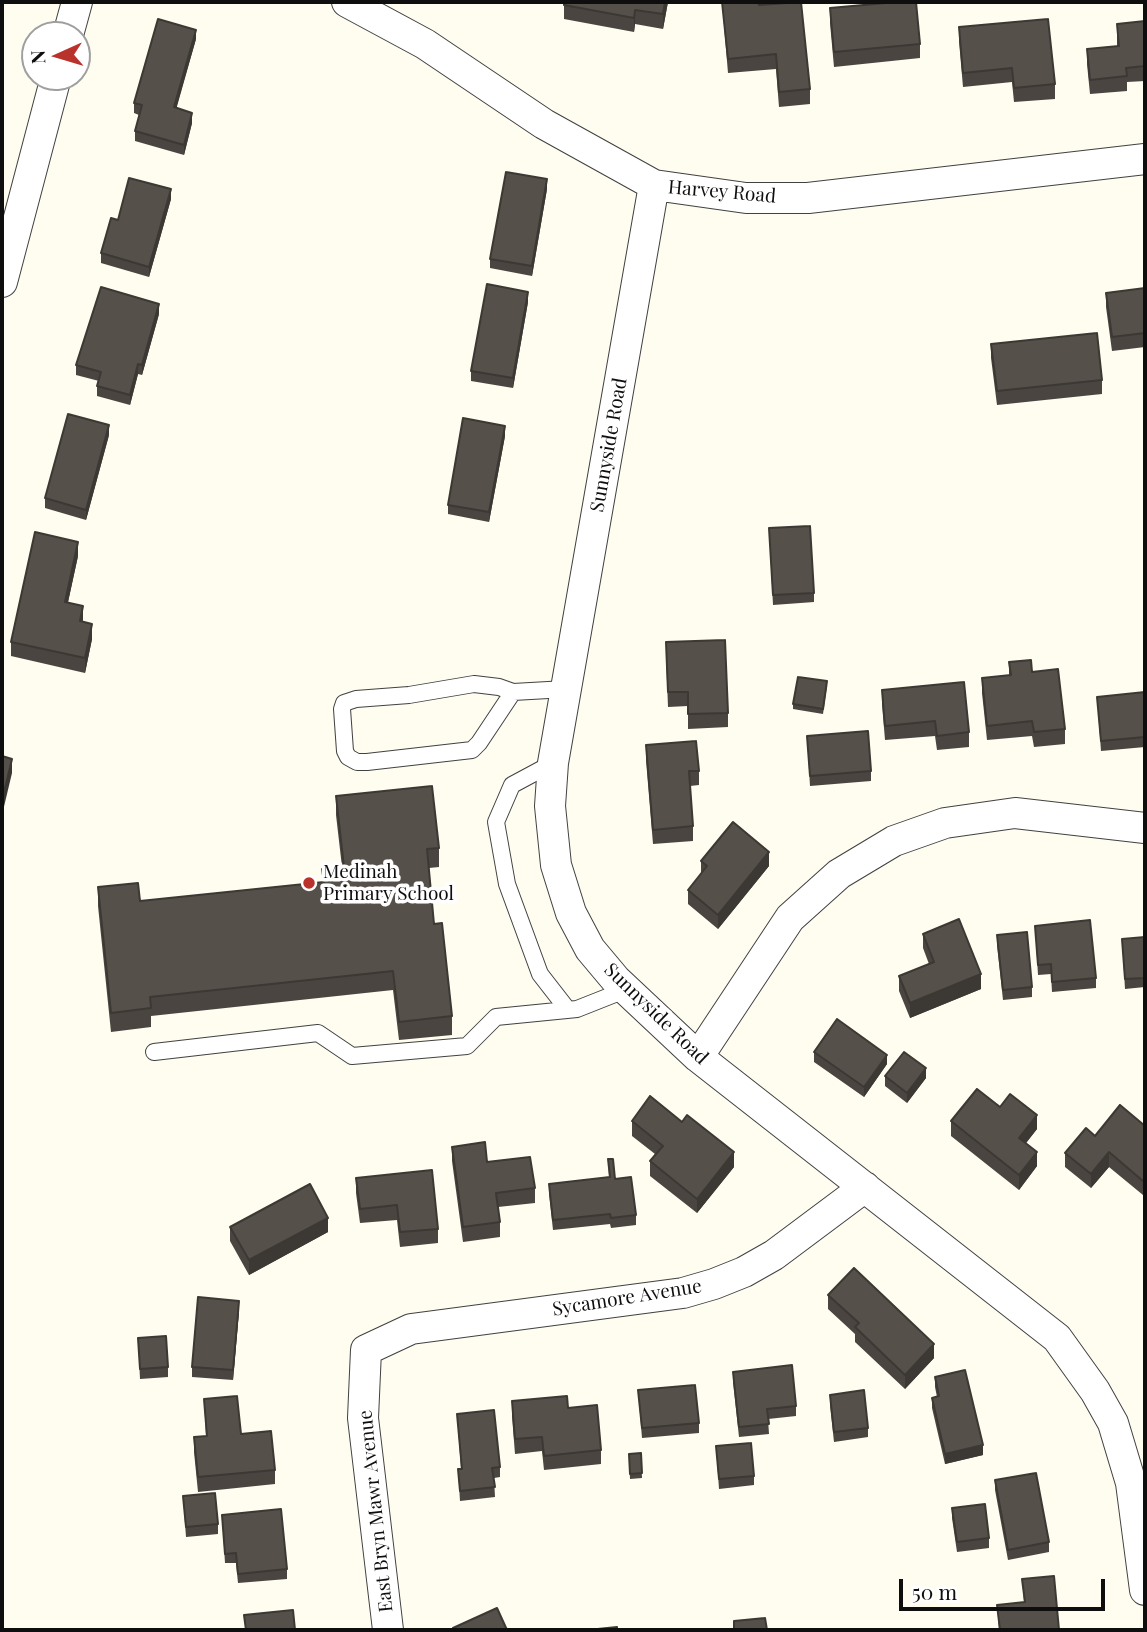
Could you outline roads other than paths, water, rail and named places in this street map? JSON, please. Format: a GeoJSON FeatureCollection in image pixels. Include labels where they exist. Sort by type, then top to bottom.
{"type":"FeatureCollection","features":[{"type":"Feature","properties":{"kind":"street"},"geometry":{"type":"LineString","coordinates":[[71,21],[76,2]]}},
{"type":"Feature","properties":{"kind":"street","name":"Harvey Road"},"geometry":{"type":"LineString","coordinates":[[347,2],[437,51],[554,130],[654,186],[746,198],[808,198],[1145,159]]}},
{"type":"Feature","properties":{"kind":"street"},"geometry":{"type":"LineString","coordinates":[[2,282],[53,91]]}},
{"type":"Feature","properties":{"kind":"street","name":"Sunnyside Road"},"geometry":{"type":"LineString","coordinates":[[654,186],[553,763],[550,806],[556,865],[571,913],[590,949],[625,990],[698,1058],[1057,1338],[1095,1391],[1113,1423],[1131,1483],[1145,1590]]}},
{"type":"Feature","properties":{"kind":"street"},"geometry":{"type":"LineString","coordinates":[[698,1058],[790,918],[839,874],[894,841],[945,823],[1015,813],[1145,828]]}},
{"type":"Feature","properties":{"kind":"street","name":"Sycamore Avenue"},"geometry":{"type":"LineString","coordinates":[[366,1350],[411,1329],[683,1293],[714,1284],[744,1272],[774,1255],[865,1187]]}},
{"type":"Feature","properties":{"kind":"street","name":"East Bryn Mawr Avenue"},"geometry":{"type":"LineString","coordinates":[[366,1350],[363,1418],[388,1630]]}},
{"type":"Feature","properties":{"kind":"lane"},"geometry":{"type":"LineString","coordinates":[[513,692],[480,743],[472,750],[438,756],[367,762],[357,762],[348,757],[345,751],[342,709],[344,703],[356,699],[409,695],[474,684],[513,692],[566,689]]}},
{"type":"Feature","properties":{"kind":"lane"},"geometry":{"type":"LineString","coordinates":[[553,763],[512,785],[496,822],[507,884],[540,974],[568,1010]]}},
{"type":"Feature","properties":{"kind":"lane"},"geometry":{"type":"LineString","coordinates":[[154,1052],[318,1033],[352,1056],[467,1046],[496,1017],[577,1009],[625,990]]}},
{"type":"Feature","properties":{"kind":"place","name":"Medinah Primary School"},"geometry":{"type":"Point","coordinates":[309,883]}}]}
